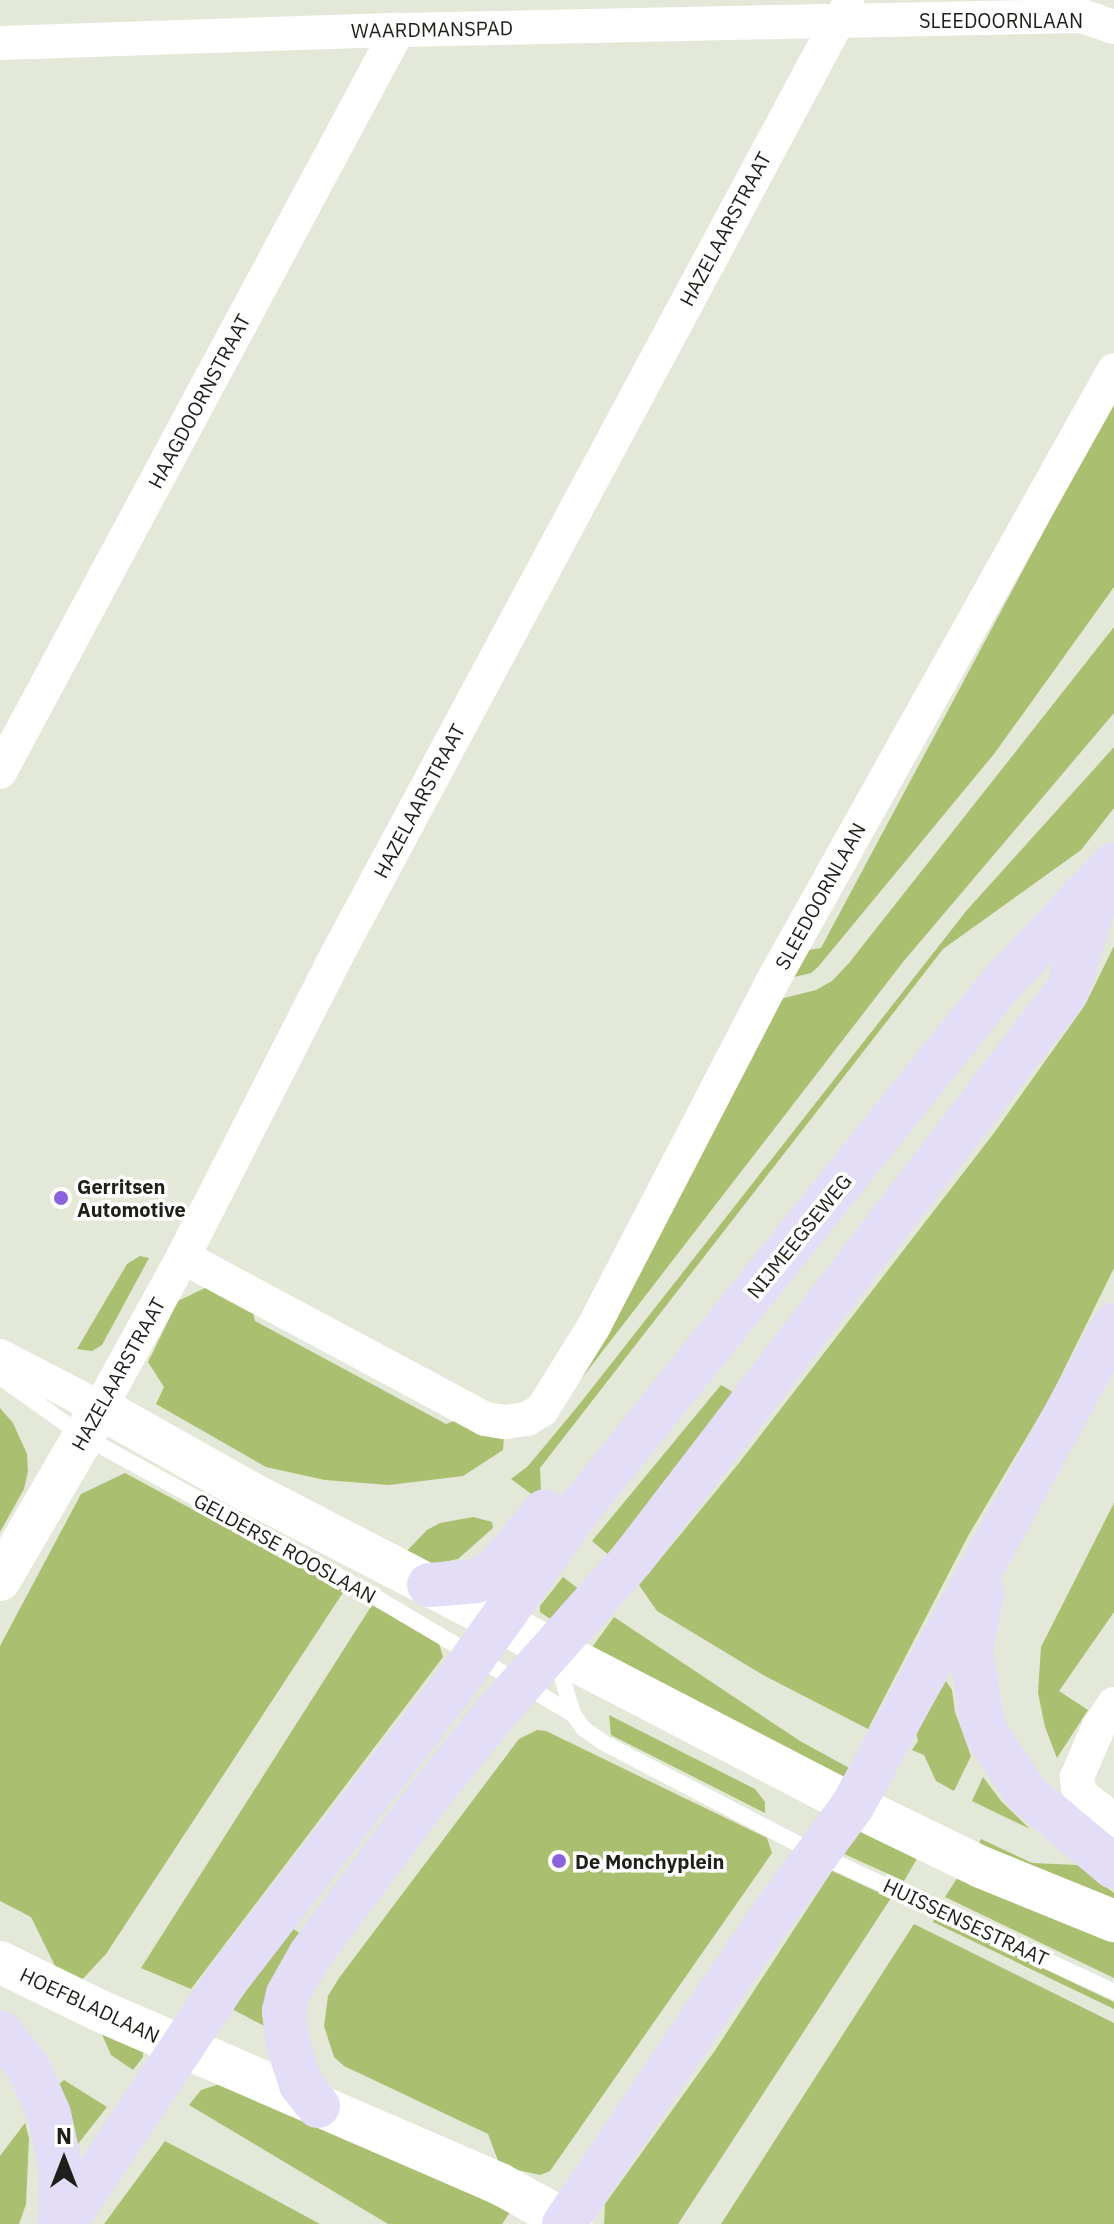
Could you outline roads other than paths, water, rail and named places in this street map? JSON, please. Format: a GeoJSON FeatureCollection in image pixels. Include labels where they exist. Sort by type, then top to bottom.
{"type":"FeatureCollection","features":[{"type":"Feature","properties":{"kind":"main road","name":"NIJMEEGSEWEG"},"geometry":{"type":"LineString","coordinates":[[487,1638],[580,1508],[1000,985],[1109,870]]}},
{"type":"Feature","properties":{"kind":"main road"},"geometry":{"type":"LineString","coordinates":[[318,2106],[301,2084],[288,2045],[284,2011],[288,1994],[310,1955],[430,1794],[523,1682],[632,1559],[1067,991],[1109,870]]}},
{"type":"Feature","properties":{"kind":"main road"},"geometry":{"type":"LineString","coordinates":[[429,1585],[477,1581],[497,1569],[798,1203],[836,1189]]}},
{"type":"Feature","properties":{"kind":"main road"},"geometry":{"type":"LineString","coordinates":[[567,2223],[853,1805],[1114,1325]]}},
{"type":"Feature","properties":{"kind":"main road"},"geometry":{"type":"LineString","coordinates":[[989,1558],[971,1649],[981,1716],[988,1736],[1026,1793],[1114,1867]]}},
{"type":"Feature","properties":{"kind":"main road"},"geometry":{"type":"LineString","coordinates":[[62,2224],[180,2046],[487,1638]]}},
{"type":"Feature","properties":{"kind":"main road"},"geometry":{"type":"LineString","coordinates":[[0,2032],[28,2067],[49,2114],[61,2169],[62,2224]]}},
{"type":"Feature","properties":{"kind":"street","name":"SLEEDOORNLAAN"},"geometry":{"type":"LineString","coordinates":[[845,10],[1082,16],[1114,27]]}},
{"type":"Feature","properties":{"kind":"street","name":"WAARDMANSPAD"},"geometry":{"type":"LineString","coordinates":[[0,43],[398,30],[845,10]]}},
{"type":"Feature","properties":{"kind":"street","name":"HAZELAARSTRAAT"},"geometry":{"type":"LineString","coordinates":[[0,1580],[183,1257],[331,966],[845,10]]}},
{"type":"Feature","properties":{"kind":"street","name":"HAAGDOORNSTRAAT"},"geometry":{"type":"LineString","coordinates":[[0,772],[398,30]]}},
{"type":"Feature","properties":{"kind":"street","name":"SLEEDOORNLAAN"},"geometry":{"type":"LineString","coordinates":[[183,1257],[485,1419],[505,1422],[527,1419],[542,1410],[594,1326],[771,984],[1114,370]]}},
{"type":"Feature","properties":{"kind":"street","name":"GELDERSE ROOSLAAN"},"geometry":{"type":"LineString","coordinates":[[1,1364],[92,1422],[249,1492],[429,1585],[487,1638]]}},
{"type":"Feature","properties":{"kind":"street"},"geometry":{"type":"LineString","coordinates":[[487,1638],[554,1649],[853,1805],[981,1867],[1114,1921]]}},
{"type":"Feature","properties":{"kind":"street"},"geometry":{"type":"LineString","coordinates":[[1114,1704],[1080,1765],[1078,1788],[1094,1808],[1114,1820]]}},
{"type":"Feature","properties":{"kind":"street","name":"HOEFBLADLAAN"},"geometry":{"type":"LineString","coordinates":[[0,1962],[180,2046]]}},
{"type":"Feature","properties":{"kind":"street"},"geometry":{"type":"LineString","coordinates":[[180,2046],[500,2184],[567,2223]]}},
{"type":"Feature","properties":{"kind":"lane","name":"GELDERSE ROOSLAAN"},"geometry":{"type":"LineString","coordinates":[[92,1422],[487,1638],[523,1682],[573,1714]]}},
{"type":"Feature","properties":{"kind":"lane"},"geometry":{"type":"LineString","coordinates":[[554,1649],[573,1714],[584,1729],[604,1743],[817,1854]]}},
{"type":"Feature","properties":{"kind":"lane","name":"HUISSENSESTRAAT"},"geometry":{"type":"LineString","coordinates":[[817,1854],[1114,1992]]}},
{"type":"Feature","properties":{"kind":"place","name":"Gerritsen Automotive"},"geometry":{"type":"Point","coordinates":[61,1198]}},
{"type":"Feature","properties":{"kind":"place","name":"De Monchyplein"},"geometry":{"type":"Point","coordinates":[559,1861]}}]}
